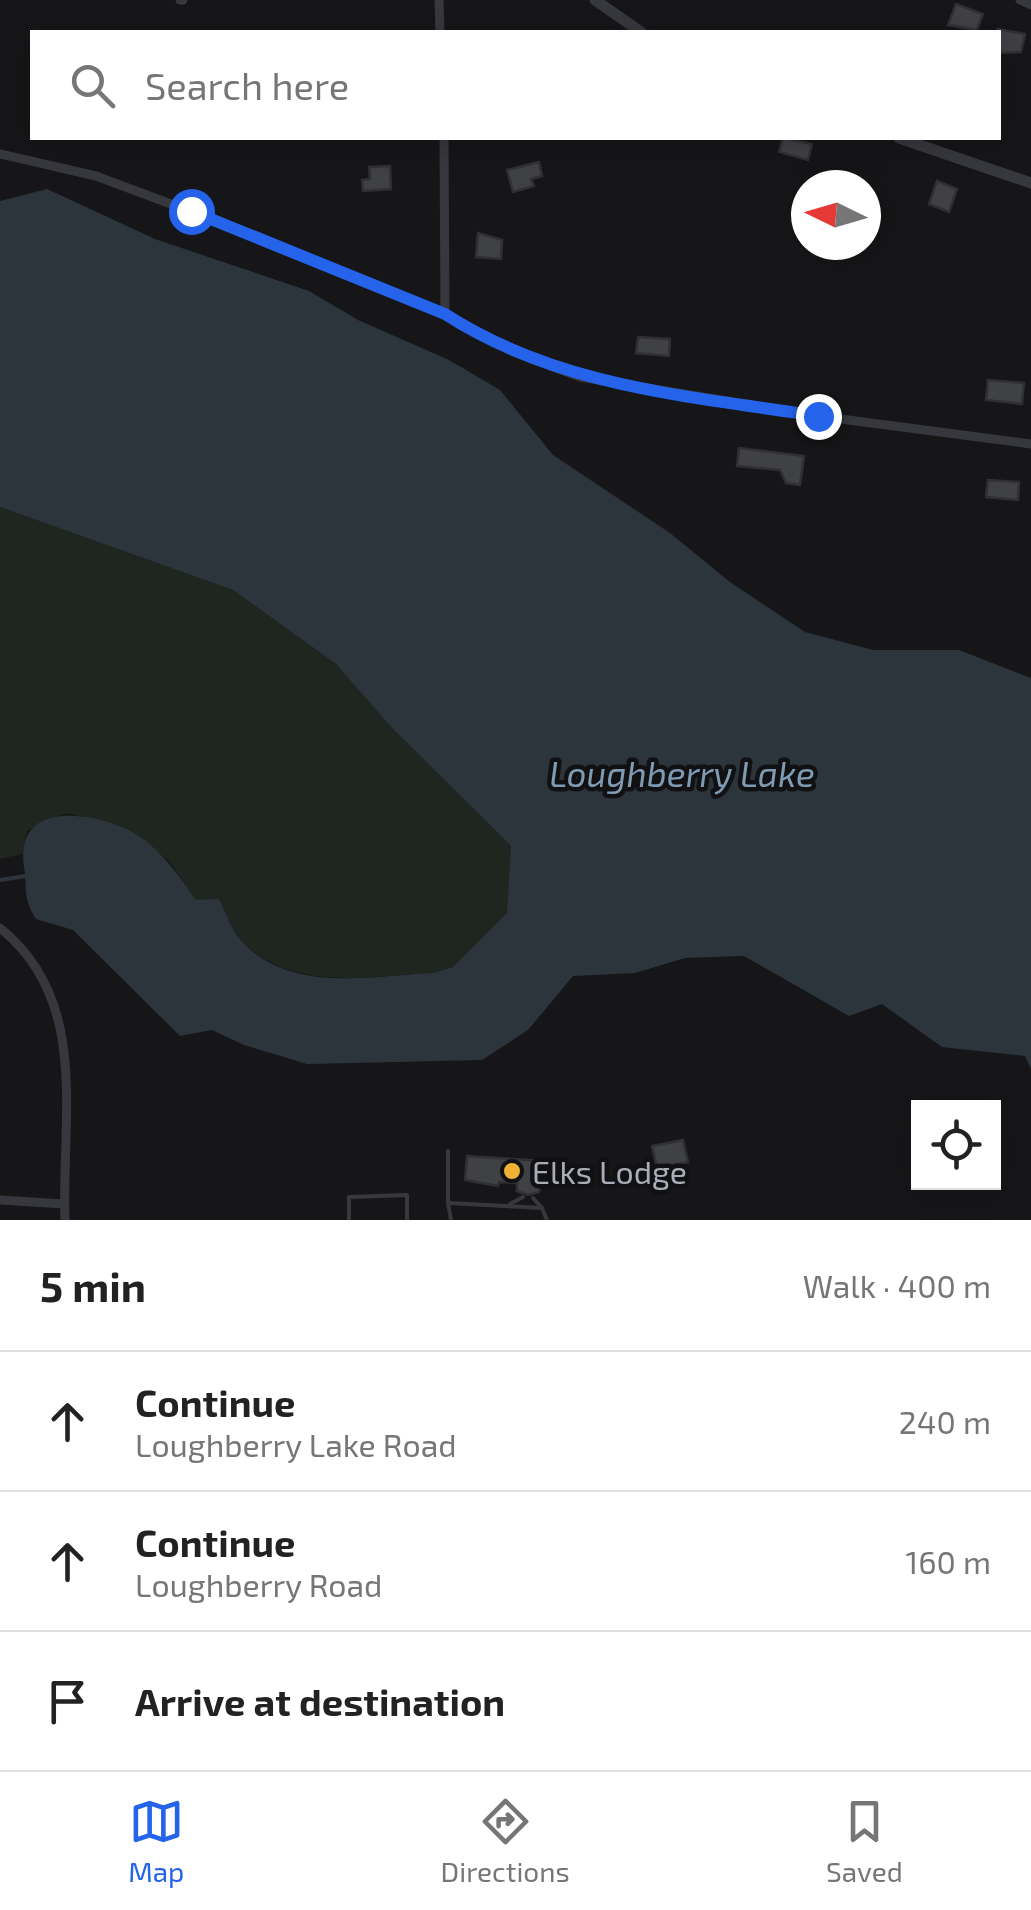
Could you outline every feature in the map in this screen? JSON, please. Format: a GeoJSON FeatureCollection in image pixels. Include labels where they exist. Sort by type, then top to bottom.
{"type":"FeatureCollection","features":[{"type":"Feature","properties":{"kind":"street"},"geometry":{"type":"LineString","coordinates":[[439,0],[440,30]]}},
{"type":"Feature","properties":{"kind":"street"},"geometry":{"type":"LineString","coordinates":[[594,0],[610,5],[639,30]]}},
{"type":"Feature","properties":{"kind":"street"},"geometry":{"type":"LineString","coordinates":[[1020,0],[1031,4]]}},
{"type":"Feature","properties":{"kind":"street"},"geometry":{"type":"LineString","coordinates":[[444,140],[445,314]]}},
{"type":"Feature","properties":{"kind":"street"},"geometry":{"type":"LineString","coordinates":[[904,140],[1031,183]]}},
{"type":"Feature","properties":{"kind":"street"},"geometry":{"type":"LineString","coordinates":[[0,154],[96,176],[445,314],[499,345],[558,370],[622,386],[1031,444]]}},
{"type":"Feature","properties":{"kind":"street"},"geometry":{"type":"LineString","coordinates":[[0,928],[35,966],[62,1026],[65,1220]]}},
{"type":"Feature","properties":{"kind":"street"},"geometry":{"type":"LineString","coordinates":[[0,1200],[64,1204]]}},
{"type":"Feature","properties":{"kind":"lane"},"geometry":{"type":"LineString","coordinates":[[448,1150],[451,1220]]}},
{"type":"Feature","properties":{"kind":"lane"},"geometry":{"type":"LineString","coordinates":[[350,1220],[349,1197],[406,1195],[408,1220]]}},
{"type":"Feature","properties":{"kind":"lane"},"geometry":{"type":"LineString","coordinates":[[508,1206],[522,1197]]}},
{"type":"Feature","properties":{"kind":"lane"},"geometry":{"type":"LineString","coordinates":[[533,1198],[547,1220]]}},
{"type":"Feature","properties":{"kind":"lane"},"geometry":{"type":"LineString","coordinates":[[448,1203],[542,1208]]}},
{"type":"Feature","properties":{"kind":"shaded area"},"geometry":{"type":"Polygon","coordinates":[[[0,507],[233,590],[336,664],[391,727],[511,846],[508,913],[453,967],[433,973],[331,978],[282,968],[260,957],[237,936],[219,900],[196,900],[169,861],[118,825],[66,813],[27,831],[22,854],[0,859],[0,507]]]}},
{"type":"Feature","properties":{"kind":"water","name":"Loughberry Lake"},"geometry":{"type":"Polygon","coordinates":[[[47,189],[155,239],[309,291],[358,320],[449,360],[500,390],[553,455],[670,533],[730,582],[805,632],[873,650],[959,650],[1031,678],[1031,1069],[1025,1056],[942,1047],[882,1004],[849,1016],[744,956],[685,958],[635,973],[573,976],[528,1030],[482,1060],[307,1064],[244,1045],[212,1030],[180,1036],[73,930],[36,919],[27,899],[24,867],[29,833],[52,818],[84,817],[130,830],[152,846],[196,900],[219,899],[241,940],[260,957],[282,968],[331,978],[433,973],[453,967],[507,913],[511,846],[391,727],[336,664],[233,590],[0,507],[0,201],[47,189]]]}},
{"type":"Feature","properties":{"kind":"building"},"geometry":{"type":"Polygon","coordinates":[[[956,4],[983,14],[977,30],[948,25],[956,4]]]}},
{"type":"Feature","properties":{"kind":"building"},"geometry":{"type":"Polygon","coordinates":[[[998,30],[1025,34],[1021,52],[1001,53],[998,30]]]}},
{"type":"Feature","properties":{"kind":"building"},"geometry":{"type":"Polygon","coordinates":[[[782,140],[812,144],[808,160],[779,152],[782,140]]]}},
{"type":"Feature","properties":{"kind":"building"},"geometry":{"type":"Polygon","coordinates":[[[539,162],[542,176],[531,179],[534,186],[513,192],[507,170],[539,162]]]}},
{"type":"Feature","properties":{"kind":"building"},"geometry":{"type":"Polygon","coordinates":[[[390,166],[391,189],[363,191],[362,180],[370,179],[369,167],[390,166]]]}},
{"type":"Feature","properties":{"kind":"building"},"geometry":{"type":"Polygon","coordinates":[[[937,181],[957,189],[949,212],[929,204],[937,181]]]}},
{"type":"Feature","properties":{"kind":"building"},"geometry":{"type":"Polygon","coordinates":[[[478,233],[502,240],[501,259],[476,257],[478,233]]]}},
{"type":"Feature","properties":{"kind":"building"},"geometry":{"type":"Polygon","coordinates":[[[638,337],[670,339],[669,356],[636,353],[638,337]]]}},
{"type":"Feature","properties":{"kind":"building"},"geometry":{"type":"Polygon","coordinates":[[[988,380],[1024,383],[1022,404],[986,400],[988,380]]]}},
{"type":"Feature","properties":{"kind":"building"},"geometry":{"type":"Polygon","coordinates":[[[739,448],[804,456],[800,485],[786,483],[780,470],[737,466],[739,448]]]}},
{"type":"Feature","properties":{"kind":"building"},"geometry":{"type":"Polygon","coordinates":[[[988,480],[1019,482],[1018,500],[986,497],[988,480]]]}},
{"type":"Feature","properties":{"kind":"building"},"geometry":{"type":"Polygon","coordinates":[[[683,1140],[688,1162],[657,1168],[652,1146],[683,1140]]]}},
{"type":"Feature","properties":{"kind":"building","name":"Elks Lodge"},"geometry":{"type":"Polygon","coordinates":[[[467,1156],[559,1162],[557,1185],[540,1184],[539,1192],[528,1195],[517,1191],[517,1183],[499,1182],[498,1186],[465,1180],[467,1156]]]}},
{"type":"Feature","properties":{"kind":"waterway"},"geometry":{"type":"LineString","coordinates":[[0,880],[26,876]]}},
{"type":"Feature","properties":{"kind":"place","name":"Elks Lodge"},"geometry":{"type":"Point","coordinates":[512,1171]}},
{"type":"Feature","properties":{"kind":"route"},"geometry":{"type":"LineString","coordinates":[[191,211],[445,314],[511,351],[558,370],[622,386],[818,416]]}}]}
